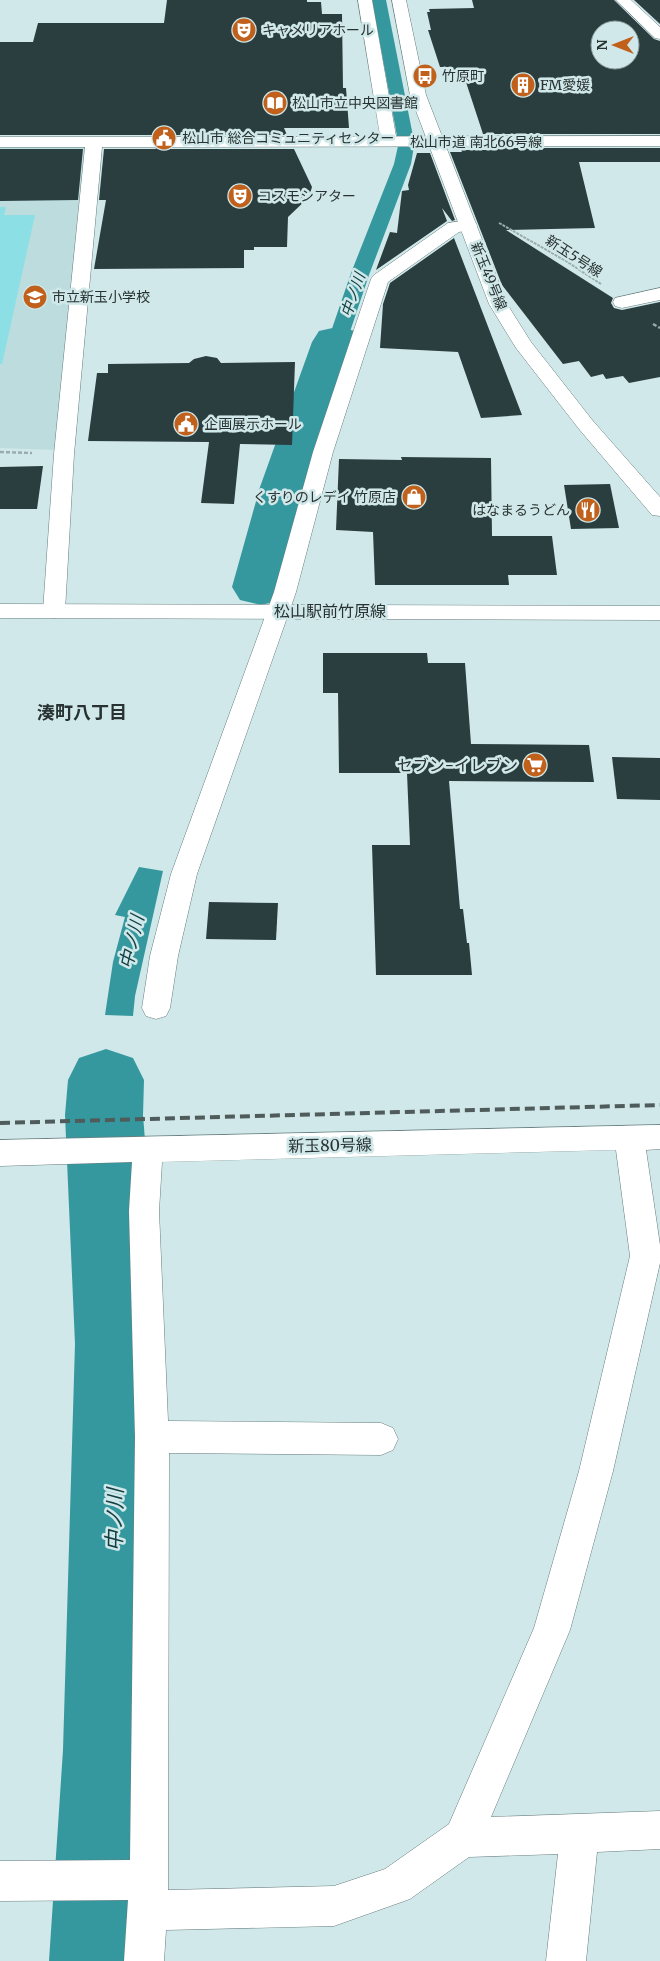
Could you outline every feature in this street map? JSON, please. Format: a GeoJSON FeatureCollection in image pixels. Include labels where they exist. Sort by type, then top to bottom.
{"type":"FeatureCollection","features":[{"type":"Feature","properties":{"kind":"street"},"geometry":{"type":"LineString","coordinates":[[365,0],[388,136],[399,142]]}},
{"type":"Feature","properties":{"kind":"street","name":"新玉49号線"},"geometry":{"type":"LineString","coordinates":[[399,0],[418,96],[498,304],[523,344],[586,425],[660,510]]}},
{"type":"Feature","properties":{"kind":"street"},"geometry":{"type":"LineString","coordinates":[[623,0],[660,35]]}},
{"type":"Feature","properties":{"kind":"street","name":"松山市道 南北66号線"},"geometry":{"type":"LineString","coordinates":[[0,142],[660,141]]}},
{"type":"Feature","properties":{"kind":"street"},"geometry":{"type":"LineString","coordinates":[[54,620],[58,528],[64,454],[94,142]]}},
{"type":"Feature","properties":{"kind":"street"},"geometry":{"type":"LineString","coordinates":[[156,1008],[164,956],[184,874],[285,592],[323,452],[380,279],[454,227],[468,225]]}},
{"type":"Feature","properties":{"kind":"street"},"geometry":{"type":"LineString","coordinates":[[622,302],[660,294]]}},
{"type":"Feature","properties":{"kind":"street","name":"松山駅前竹原線"},"geometry":{"type":"LineString","coordinates":[[0,610],[54,620]]}},
{"type":"Feature","properties":{"kind":"street","name":"松山駅前竹原線"},"geometry":{"type":"LineString","coordinates":[[0,628],[54,620],[275,619],[660,613]]}},
{"type":"Feature","properties":{"kind":"street","name":"松山駅前竹原線"},"geometry":{"type":"LineString","coordinates":[[275,619],[660,631]]}},
{"type":"Feature","properties":{"kind":"street"},"geometry":{"type":"LineString","coordinates":[[0,1881],[125,1888],[334,1906],[396,1885],[463,1838],[552,1630],[596,1471],[646,1256],[645,1137]]}},
{"type":"Feature","properties":{"kind":"street","name":"新玉80号線"},"geometry":{"type":"LineString","coordinates":[[0,1152],[645,1137]]}},
{"type":"Feature","properties":{"kind":"street"},"geometry":{"type":"LineString","coordinates":[[135,1149],[144,1211],[152,1436],[125,1888],[144,1961]]}},
{"type":"Feature","properties":{"kind":"street"},"geometry":{"type":"LineString","coordinates":[[152,1436],[381,1439]]}},
{"type":"Feature","properties":{"kind":"street"},"geometry":{"type":"LineString","coordinates":[[463,1838],[660,1830]]}},
{"type":"Feature","properties":{"kind":"street"},"geometry":{"type":"LineString","coordinates":[[566,1961],[580,1833]]}},
{"type":"Feature","properties":{"kind":"path","name":"新玉5号線"},"geometry":{"type":"LineString","coordinates":[[468,225],[500,223],[566,261],[660,328]]}},
{"type":"Feature","properties":{"kind":"shaded area","name":"市立新玉小学校"},"geometry":{"type":"Polygon","coordinates":[[[0,146],[85,146],[55,450],[0,448],[0,146]]]}},
{"type":"Feature","properties":{"kind":"shaded area"},"geometry":{"type":"Polygon","coordinates":[[[0,207],[6,207],[4,215],[35,215],[2,364],[0,364],[0,207]]]}},
{"type":"Feature","properties":{"kind":"water"},"geometry":{"type":"Polygon","coordinates":[[[372,0],[386,0],[413,136],[397,136],[372,0]]]}},
{"type":"Feature","properties":{"kind":"water"},"geometry":{"type":"Polygon","coordinates":[[[398,146],[414,146],[411,164],[369,275],[314,439],[295,437],[351,273],[394,164],[398,146]]]}},
{"type":"Feature","properties":{"kind":"water"},"geometry":{"type":"Polygon","coordinates":[[[287,466],[305,467],[272,587],[252,587],[279,483],[287,466]]]}},
{"type":"Feature","properties":{"kind":"water"},"geometry":{"type":"Polygon","coordinates":[[[139,867],[163,871],[135,996],[133,1016],[105,1015],[113,962],[125,917],[115,915],[139,867]]]}},
{"type":"Feature","properties":{"kind":"building","name":"松山市 総合コミュニティセンター"},"geometry":{"type":"Polygon","coordinates":[[[167,0],[307,0],[307,2],[321,2],[322,14],[342,14],[343,88],[346,88],[349,128],[284,128],[287,135],[171,135],[163,139],[155,135],[0,135],[0,42],[33,42],[38,23],[164,23],[167,0]]]}},
{"type":"Feature","properties":{"kind":"building"},"geometry":{"type":"Polygon","coordinates":[[[472,0],[614,0],[635,20],[590,20],[590,70],[640,70],[640,25],[654,39],[660,41],[660,134],[483,134],[463,73],[454,73],[452,67],[440,67],[428,30],[431,30],[427,12],[430,12],[429,9],[474,8],[472,0]]]}},
{"type":"Feature","properties":{"kind":"building"},"geometry":{"type":"Polygon","coordinates":[[[634,0],[660,0],[660,24],[634,0]]]}},
{"type":"Feature","properties":{"kind":"building"},"geometry":{"type":"Polygon","coordinates":[[[163,145],[171,149],[294,149],[312,187],[309,197],[288,217],[287,247],[254,247],[254,250],[244,250],[244,268],[94,269],[106,200],[99,200],[104,149],[155,149],[163,145]]]}},
{"type":"Feature","properties":{"kind":"building"},"geometry":{"type":"Polygon","coordinates":[[[487,148],[660,148],[660,162],[579,162],[595,228],[506,230],[613,298],[611,303],[614,308],[622,310],[660,302],[660,377],[629,383],[623,376],[606,379],[603,374],[591,377],[579,361],[563,364],[502,285],[450,152],[488,150],[487,148]]]}},
{"type":"Feature","properties":{"kind":"building"},"geometry":{"type":"Polygon","coordinates":[[[0,149],[83,149],[78,200],[0,201],[0,149]]]}},
{"type":"Feature","properties":{"kind":"building"},"geometry":{"type":"Polygon","coordinates":[[[417,153],[430,153],[455,220],[452,221],[442,208],[447,221],[376,270],[390,232],[397,233],[402,191],[409,190],[408,185],[417,153]]]}},
{"type":"Feature","properties":{"kind":"building"},"geometry":{"type":"Polygon","coordinates":[[[454,238],[522,415],[481,418],[458,352],[380,348],[383,304],[390,283],[454,238]]]}},
{"type":"Feature","properties":{"kind":"building","name":"企画展示ホール"},"geometry":{"type":"Polygon","coordinates":[[[206,356],[217,358],[221,363],[295,362],[292,445],[240,444],[234,504],[201,503],[209,442],[88,441],[97,373],[108,373],[108,364],[189,363],[194,359],[206,356]]]}},
{"type":"Feature","properties":{"kind":"building"},"geometry":{"type":"Polygon","coordinates":[[[401,457],[491,458],[492,536],[552,536],[557,575],[508,575],[509,585],[375,585],[373,532],[336,530],[339,459],[402,460],[401,457]]]}},
{"type":"Feature","properties":{"kind":"building"},"geometry":{"type":"Polygon","coordinates":[[[43,466],[37,509],[0,509],[0,467],[43,466]]]}},
{"type":"Feature","properties":{"kind":"building"},"geometry":{"type":"Polygon","coordinates":[[[610,484],[619,528],[571,529],[564,485],[610,484]]]}},
{"type":"Feature","properties":{"kind":"building"},"geometry":{"type":"Polygon","coordinates":[[[323,653],[427,653],[428,663],[465,663],[471,744],[589,745],[594,782],[449,781],[460,909],[463,909],[472,975],[376,975],[372,845],[410,845],[407,773],[339,773],[338,693],[323,693],[323,653]]]}},
{"type":"Feature","properties":{"kind":"building"},"geometry":{"type":"Polygon","coordinates":[[[612,757],[660,758],[660,800],[617,799],[612,757]]]}},
{"type":"Feature","properties":{"kind":"building"},"geometry":{"type":"Polygon","coordinates":[[[209,902],[278,903],[276,940],[206,939],[209,902]]]}},
{"type":"Feature","properties":{"kind":"waterway","name":"中ノ川"},"geometry":{"type":"LineString","coordinates":[[261,587],[288,487],[337,342]]}},
{"type":"Feature","properties":{"kind":"waterway","name":"中ノ川"},"geometry":{"type":"LineString","coordinates":[[102,1961],[113,1750],[118,1344],[104,1115],[106,1080]]}},
{"type":"Feature","properties":{"kind":"railway"},"geometry":{"type":"LineString","coordinates":[[0,1123],[660,1105]]}},
{"type":"Feature","properties":{"kind":"place","name":"キャメリアホール"},"geometry":{"type":"Point","coordinates":[244,30]}},
{"type":"Feature","properties":{"kind":"place","name":"竹原町"},"geometry":{"type":"Point","coordinates":[425,76]}},
{"type":"Feature","properties":{"kind":"place","name":"FM愛媛"},"geometry":{"type":"Point","coordinates":[523,85]}},
{"type":"Feature","properties":{"kind":"place","name":"松山市立中央図書館"},"geometry":{"type":"Point","coordinates":[275,103]}},
{"type":"Feature","properties":{"kind":"place","name":"松山市 総合コミュニティセンター"},"geometry":{"type":"Point","coordinates":[164,138]}},
{"type":"Feature","properties":{"kind":"place","name":"コスモシアター"},"geometry":{"type":"Point","coordinates":[240,196]}},
{"type":"Feature","properties":{"kind":"place","name":"市立新玉小学校"},"geometry":{"type":"Point","coordinates":[35,297]}},
{"type":"Feature","properties":{"kind":"place","name":"企画展示ホール"},"geometry":{"type":"Point","coordinates":[186,424]}},
{"type":"Feature","properties":{"kind":"place","name":"くすりのレデイ 竹原店"},"geometry":{"type":"Point","coordinates":[414,497]}},
{"type":"Feature","properties":{"kind":"place","name":"はなまるうどん"},"geometry":{"type":"Point","coordinates":[588,510]}},
{"type":"Feature","properties":{"kind":"place","name":"セブン-イレブン"},"geometry":{"type":"Point","coordinates":[535,765]}},
{"type":"Feature","properties":{"kind":"district","name":"湊町八丁目"},"geometry":{"type":"Point","coordinates":[82,713]}}]}
